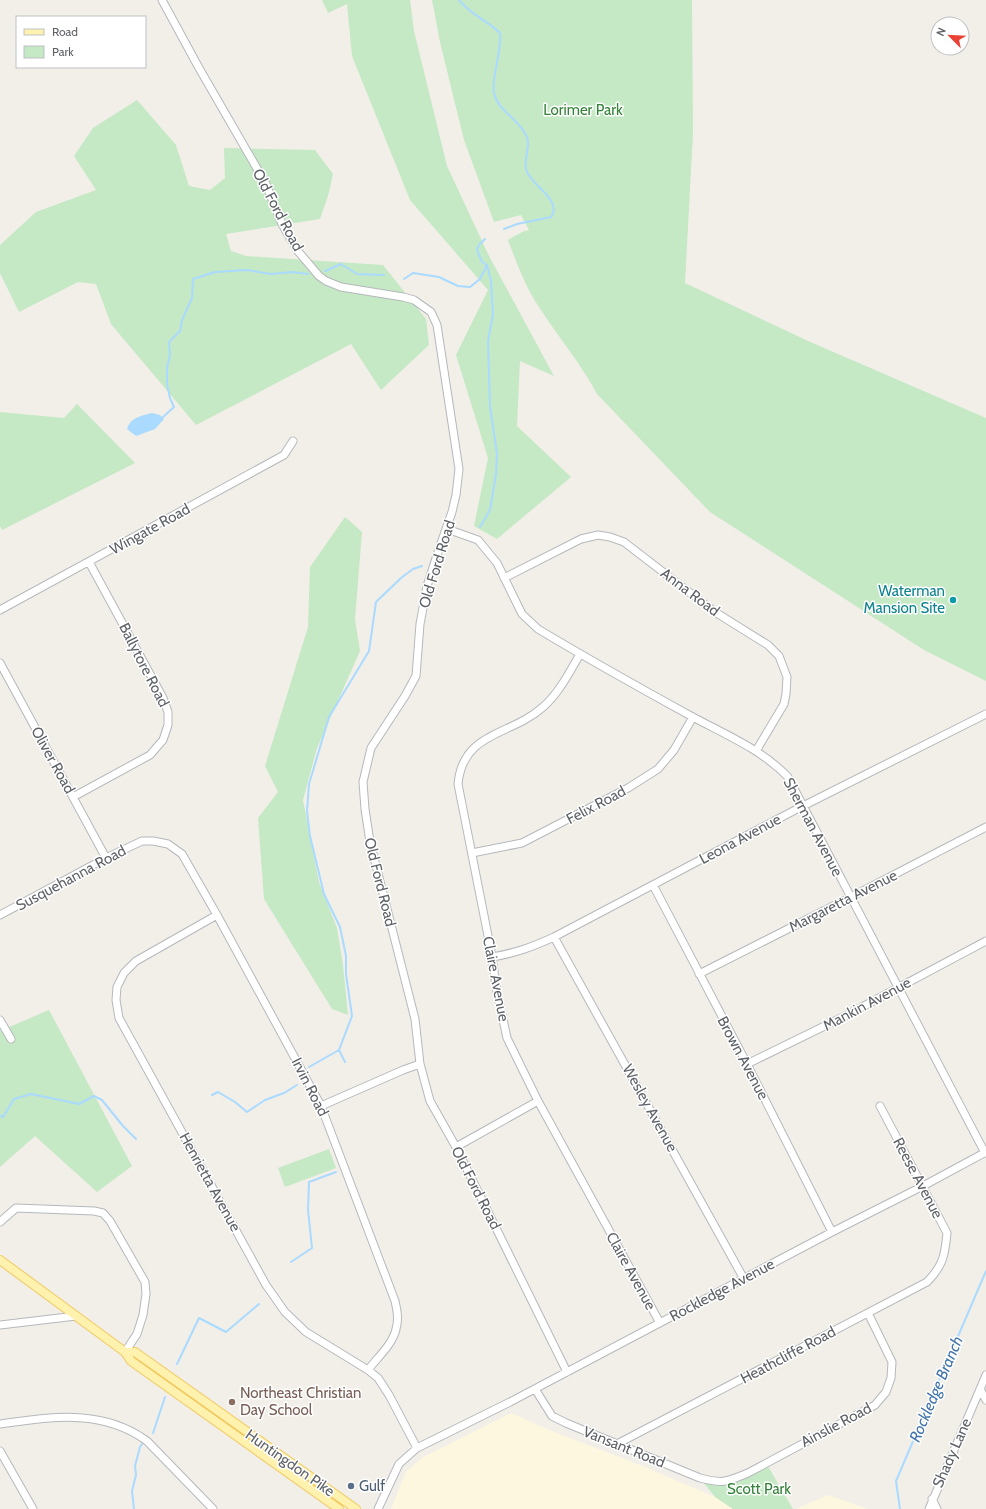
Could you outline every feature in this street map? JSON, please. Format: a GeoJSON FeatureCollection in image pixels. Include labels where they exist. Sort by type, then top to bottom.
{"type":"FeatureCollection","features":[{"type":"Feature","properties":{"kind":"main road","name":"Huntingdon Pike"},"geometry":{"type":"LineString","coordinates":[[0,1260],[126,1352],[131,1361],[339,1509]]}},
{"type":"Feature","properties":{"kind":"main road","name":"Huntingdon Pike"},"geometry":{"type":"LineString","coordinates":[[126,1352],[135,1352],[356,1509]]}},
{"type":"Feature","properties":{"kind":"street","name":"Old Ford Road"},"geometry":{"type":"LineString","coordinates":[[162,0],[199,68],[266,184],[282,224],[297,250],[319,276],[326,281],[341,287],[414,300],[431,312],[437,325],[459,469],[454,507],[427,586],[420,624],[416,676],[405,696],[371,748],[363,782],[370,842],[414,1019],[420,1064],[430,1101],[456,1147],[567,1372]]}},
{"type":"Feature","properties":{"kind":"street","name":"Wingate Road"},"geometry":{"type":"LineString","coordinates":[[0,610],[284,455],[293,441]]}},
{"type":"Feature","properties":{"kind":"street","name":"Sherman Avenue"},"geometry":{"type":"LineString","coordinates":[[447,529],[478,540],[497,563],[522,614],[538,629],[693,717],[756,750],[776,764],[788,777],[986,1153]]}},
{"type":"Feature","properties":{"kind":"street","name":"Anna Road"},"geometry":{"type":"LineString","coordinates":[[504,578],[581,539],[598,535],[610,536],[624,542],[716,612],[768,645],[779,656],[787,677],[784,704],[756,750]]}},
{"type":"Feature","properties":{"kind":"street","name":"Ballytore Road"},"geometry":{"type":"LineString","coordinates":[[74,797],[150,755],[163,740],[168,725],[168,712],[163,698],[89,562]]}},
{"type":"Feature","properties":{"kind":"street","name":"Claire Avenue"},"geometry":{"type":"LineString","coordinates":[[580,654],[553,697],[543,707],[528,718],[480,743],[466,756],[459,773],[458,784],[492,957],[497,992],[508,1038],[538,1101],[660,1323]]}},
{"type":"Feature","properties":{"kind":"street","name":"Oliver Road"},"geometry":{"type":"LineString","coordinates":[[0,663],[106,858]]}},
{"type":"Feature","properties":{"kind":"street","name":"Leona Avenue"},"geometry":{"type":"LineString","coordinates":[[492,957],[509,955],[530,948],[554,937],[804,806],[986,714]]}},
{"type":"Feature","properties":{"kind":"street","name":"Felix Road"},"geometry":{"type":"LineString","coordinates":[[472,853],[522,843],[628,788],[658,769],[674,750],[693,717]]}},
{"type":"Feature","properties":{"kind":"street","name":"Margaretta Avenue"},"geometry":{"type":"LineString","coordinates":[[699,974],[986,827]]}},
{"type":"Feature","properties":{"kind":"street","name":"Susquehanna Road"},"geometry":{"type":"LineString","coordinates":[[0,915],[106,858],[142,841]]}},
{"type":"Feature","properties":{"kind":"street","name":"Irvin Road"},"geometry":{"type":"LineString","coordinates":[[142,841],[153,841],[168,844],[182,854],[321,1106],[395,1300],[398,1315],[396,1329],[390,1342],[368,1370]]}},
{"type":"Feature","properties":{"kind":"street","name":"Brown Avenue"},"geometry":{"type":"LineString","coordinates":[[653,885],[747,1064],[832,1232]]}},
{"type":"Feature","properties":{"kind":"street","name":"Henrietta Avenue"},"geometry":{"type":"LineString","coordinates":[[217,915],[136,961],[124,973],[117,987],[116,1000],[119,1018],[266,1285],[285,1312],[306,1332],[368,1370],[378,1378],[389,1395],[417,1448]]}},
{"type":"Feature","properties":{"kind":"street","name":"Wesley Avenue"},"geometry":{"type":"LineString","coordinates":[[554,937],[744,1279]]}},
{"type":"Feature","properties":{"kind":"street","name":"Mankin Avenue"},"geometry":{"type":"LineString","coordinates":[[747,1064],[845,1016],[986,941]]}},
{"type":"Feature","properties":{"kind":"street"},"geometry":{"type":"LineString","coordinates":[[0,1020],[11,1039]]}},
{"type":"Feature","properties":{"kind":"street"},"geometry":{"type":"LineString","coordinates":[[321,1106],[420,1064]]}},
{"type":"Feature","properties":{"kind":"street"},"geometry":{"type":"LineString","coordinates":[[456,1147],[538,1101]]}},
{"type":"Feature","properties":{"kind":"street","name":"Reese Avenue"},"geometry":{"type":"LineString","coordinates":[[880,1106],[947,1232],[945,1253]]}},
{"type":"Feature","properties":{"kind":"street","name":"Rockledge Avenue"},"geometry":{"type":"LineString","coordinates":[[378,1509],[399,1464],[417,1448],[535,1389],[832,1232],[986,1153]]}},
{"type":"Feature","properties":{"kind":"street"},"geometry":{"type":"LineString","coordinates":[[0,1222],[16,1208],[94,1211],[103,1213],[110,1221],[145,1282],[146,1294],[143,1315],[137,1334],[126,1352]]}},
{"type":"Feature","properties":{"kind":"street","name":"Heathcliffe Road"},"geometry":{"type":"LineString","coordinates":[[617,1444],[927,1282],[937,1272],[945,1253]]}},
{"type":"Feature","properties":{"kind":"street","name":"Ainslie Road"},"geometry":{"type":"LineString","coordinates":[[727,1482],[748,1473],[875,1405],[886,1392],[891,1378],[892,1362],[868,1313]]}},
{"type":"Feature","properties":{"kind":"street"},"geometry":{"type":"LineString","coordinates":[[0,1325],[76,1316]]}},
{"type":"Feature","properties":{"kind":"street","name":"Shady Lane"},"geometry":{"type":"LineString","coordinates":[[929,1509],[986,1375]]}},
{"type":"Feature","properties":{"kind":"street","name":"Vansant Road"},"geometry":{"type":"LineString","coordinates":[[535,1389],[552,1416],[566,1424],[700,1478],[727,1482]]}},
{"type":"Feature","properties":{"kind":"street"},"geometry":{"type":"LineString","coordinates":[[980,1389],[986,1400]]}},
{"type":"Feature","properties":{"kind":"street"},"geometry":{"type":"LineString","coordinates":[[0,1424],[55,1416],[84,1418],[113,1423],[135,1432],[147,1441],[213,1509]]}},
{"type":"Feature","properties":{"kind":"street"},"geometry":{"type":"LineString","coordinates":[[0,1451],[33,1509]]}},
{"type":"Feature","properties":{"kind":"street"},"geometry":{"type":"LineString","coordinates":[[932,1499],[937,1509]]}},
{"type":"Feature","properties":{"kind":"shaded area"},"geometry":{"type":"Polygon","coordinates":[[[511,1413],[715,1497],[733,1509],[391,1509],[406,1472],[423,1457],[511,1413]]]}},
{"type":"Feature","properties":{"kind":"shaded area"},"geometry":{"type":"Polygon","coordinates":[[[828,1495],[868,1509],[796,1509],[828,1495]]]}},
{"type":"Feature","properties":{"kind":"green space"},"geometry":{"type":"Polygon","coordinates":[[[322,0],[410,0],[414,31],[447,166],[489,256],[554,376],[520,361],[517,426],[571,477],[497,539],[474,526],[488,458],[456,355],[488,290],[410,200],[352,56],[347,4],[328,13],[322,0]]]}},
{"type":"Feature","properties":{"kind":"green space","name":"Lorimer Park"},"geometry":{"type":"Polygon","coordinates":[[[432,0],[692,0],[693,133],[685,283],[808,341],[986,418],[986,681],[924,650],[710,512],[597,394],[539,307],[522,275],[508,240],[522,232],[529,230],[521,215],[494,222],[464,140],[440,42],[432,0]]]}},
{"type":"Feature","properties":{"kind":"green space"},"geometry":{"type":"Polygon","coordinates":[[[137,100],[176,145],[189,186],[210,190],[225,178],[224,148],[315,150],[333,174],[328,196],[320,219],[226,234],[231,251],[246,256],[383,265],[426,319],[429,345],[381,390],[351,344],[196,425],[111,324],[96,284],[78,282],[19,312],[0,273],[0,245],[36,212],[96,190],[74,156],[93,128],[137,100]]]}},
{"type":"Feature","properties":{"kind":"green space"},"geometry":{"type":"Polygon","coordinates":[[[77,404],[135,463],[2,530],[0,526],[0,412],[64,418],[77,404]]]}},
{"type":"Feature","properties":{"kind":"green space"},"geometry":{"type":"Polygon","coordinates":[[[345,517],[362,532],[355,619],[360,651],[317,748],[303,800],[319,882],[337,928],[343,965],[348,1015],[332,1009],[264,899],[258,818],[278,792],[265,766],[308,627],[310,567],[345,517]]]}},
{"type":"Feature","properties":{"kind":"green space"},"geometry":{"type":"Polygon","coordinates":[[[49,1010],[132,1166],[97,1192],[35,1136],[0,1167],[0,1031],[49,1010]]]}},
{"type":"Feature","properties":{"kind":"green space"},"geometry":{"type":"Polygon","coordinates":[[[329,1149],[336,1168],[285,1187],[278,1168],[329,1149]]]}},
{"type":"Feature","properties":{"kind":"green space","name":"Scott Park"},"geometry":{"type":"Polygon","coordinates":[[[766,1463],[793,1509],[733,1509],[715,1497],[700,1478],[727,1482],[766,1463]]]}},
{"type":"Feature","properties":{"kind":"water"},"geometry":{"type":"Polygon","coordinates":[[[152,413],[160,415],[164,419],[155,429],[136,436],[127,429],[134,419],[152,413]]]}},
{"type":"Feature","properties":{"kind":"waterway"},"geometry":{"type":"LineString","coordinates":[[459,0],[469,10],[500,33],[493,87],[496,100],[504,111],[524,131],[528,141],[525,163],[527,172],[550,199],[553,205],[554,211],[551,217],[517,224],[504,229]]}},
{"type":"Feature","properties":{"kind":"waterway"},"geometry":{"type":"LineString","coordinates":[[485,239],[479,245],[477,250],[482,262],[487,265]]}},
{"type":"Feature","properties":{"kind":"waterway"},"geometry":{"type":"LineString","coordinates":[[325,271],[341,264],[357,274],[384,275]]}},
{"type":"Feature","properties":{"kind":"waterway"},"geometry":{"type":"LineString","coordinates":[[404,279],[413,273],[439,277],[458,286],[470,287],[480,279],[487,265]]}},
{"type":"Feature","properties":{"kind":"waterway"},"geometry":{"type":"LineString","coordinates":[[480,527],[490,510],[496,474],[497,454],[490,406],[488,341],[493,314],[491,281],[487,265]]}},
{"type":"Feature","properties":{"kind":"waterway"},"geometry":{"type":"LineString","coordinates":[[163,417],[174,407],[170,398],[167,384],[167,368],[170,355],[169,342],[180,331],[182,320],[192,298],[193,279],[215,272],[247,270],[271,274],[292,272],[308,274]]}},
{"type":"Feature","properties":{"kind":"waterway"},"geometry":{"type":"LineString","coordinates":[[309,1067],[339,1050],[352,1016],[346,974],[346,956],[340,927],[324,894],[310,836],[307,811],[309,784],[329,717],[369,651],[376,602],[401,578],[413,569],[422,566]]}},
{"type":"Feature","properties":{"kind":"waterway"},"geometry":{"type":"LineString","coordinates":[[339,1050],[345,1062]]}},
{"type":"Feature","properties":{"kind":"waterway"},"geometry":{"type":"LineString","coordinates":[[212,1095],[218,1092],[235,1102],[247,1112],[265,1100],[284,1093],[297,1085]]}},
{"type":"Feature","properties":{"kind":"waterway"},"geometry":{"type":"LineString","coordinates":[[0,1116],[3,1117],[14,1099],[31,1094],[79,1104],[94,1096],[102,1100],[123,1126],[136,1139]]}},
{"type":"Feature","properties":{"kind":"waterway"},"geometry":{"type":"LineString","coordinates":[[291,1262],[312,1248],[308,1210],[309,1182],[336,1172]]}},
{"type":"Feature","properties":{"kind":"waterway","name":"Rockledge Branch"},"geometry":{"type":"LineString","coordinates":[[900,1509],[896,1481],[986,1271]]}},
{"type":"Feature","properties":{"kind":"waterway"},"geometry":{"type":"LineString","coordinates":[[177,1364],[199,1318],[226,1332],[259,1304]]}},
{"type":"Feature","properties":{"kind":"waterway"},"geometry":{"type":"LineString","coordinates":[[153,1433],[165,1397]]}},
{"type":"Feature","properties":{"kind":"waterway"},"geometry":{"type":"LineString","coordinates":[[134,1509],[132,1491],[136,1475],[135,1466],[142,1444]]}},
{"type":"Feature","properties":{"kind":"place","name":"Waterman Mansion Site"},"geometry":{"type":"Point","coordinates":[953,600]}},
{"type":"Feature","properties":{"kind":"place","name":"Northeast Christian Day School"},"geometry":{"type":"Point","coordinates":[232,1402]}},
{"type":"Feature","properties":{"kind":"place","name":"Gulf"},"geometry":{"type":"Point","coordinates":[351,1486]}}]}
